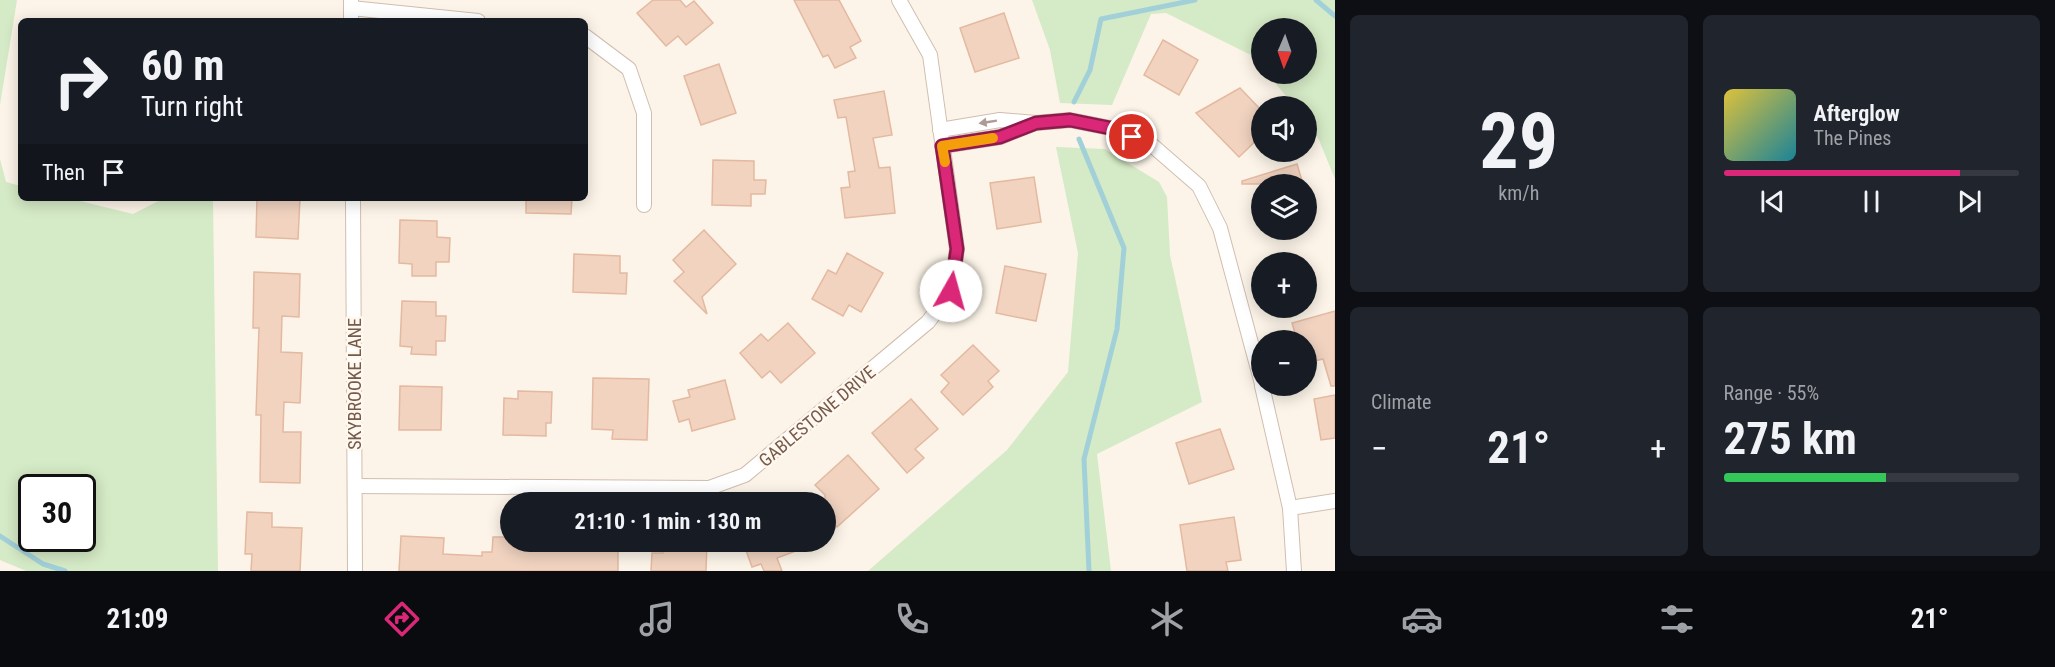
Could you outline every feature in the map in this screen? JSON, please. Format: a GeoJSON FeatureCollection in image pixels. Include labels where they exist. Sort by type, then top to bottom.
{"type":"FeatureCollection","features":[{"type":"Feature","properties":{"kind":"street","name":"GABLESTONE DRIVE"},"geometry":{"type":"LineString","coordinates":[[355,486],[710,488],[746,475],[928,322],[951,291],[957,249],[930,55],[899,0]]}},
{"type":"Feature","properties":{"kind":"street"},"geometry":{"type":"LineString","coordinates":[[351,10],[443,18]]}},
{"type":"Feature","properties":{"kind":"street"},"geometry":{"type":"LineString","coordinates":[[588,38],[629,69],[644,113],[644,205]]}},
{"type":"Feature","properties":{"kind":"street"},"geometry":{"type":"LineString","coordinates":[[940,130],[1000,120],[1036,123],[1070,120],[1110,128],[1153,146],[1198,186],[1220,228],[1251,344]]}},
{"type":"Feature","properties":{"kind":"street"},"geometry":{"type":"LineString","coordinates":[[942,146],[1000,137],[1036,123]]}},
{"type":"Feature","properties":{"kind":"street","name":"SKYBROOKE LANE"},"geometry":{"type":"LineString","coordinates":[[353,201],[355,571]]}},
{"type":"Feature","properties":{"kind":"street"},"geometry":{"type":"LineString","coordinates":[[1265,396],[1290,508],[1294,571]]}},
{"type":"Feature","properties":{"kind":"street"},"geometry":{"type":"LineString","coordinates":[[1290,508],[1335,501]]}},
{"type":"Feature","properties":{"kind":"green space"},"geometry":{"type":"Polygon","coordinates":[[[0,0],[17,0],[0,105],[0,0]]]}},
{"type":"Feature","properties":{"kind":"green space"},"geometry":{"type":"Polygon","coordinates":[[[1032,0],[1335,0],[1335,179],[1317,137],[1317,96],[1286,96],[1276,84],[1317,84],[1317,18],[1251,18],[1251,55],[1166,13],[1151,14],[1112,105],[1060,103],[1050,50],[1032,0]]]}},
{"type":"Feature","properties":{"kind":"green space"},"geometry":{"type":"Polygon","coordinates":[[[1056,147],[1105,149],[1159,182],[1167,197],[1170,255],[1202,402],[1097,454],[1111,571],[868,571],[1007,450],[1068,372],[1078,253],[1056,147]]]}},
{"type":"Feature","properties":{"kind":"green space"},"geometry":{"type":"Polygon","coordinates":[[[0,159],[6,182],[18,185],[18,201],[80,201],[133,214],[158,201],[213,201],[218,571],[26,571],[0,560],[0,159]]]}},
{"type":"Feature","properties":{"kind":"building"},"geometry":{"type":"Polygon","coordinates":[[[653,0],[680,0],[686,7],[694,1],[713,23],[686,45],[678,36],[666,46],[637,13],[653,0]]]}},
{"type":"Feature","properties":{"kind":"building"},"geometry":{"type":"Polygon","coordinates":[[[794,0],[839,0],[861,41],[850,47],[856,58],[835,68],[828,55],[823,57],[794,0]]]}},
{"type":"Feature","properties":{"kind":"building"},"geometry":{"type":"Polygon","coordinates":[[[1004,13],[1019,58],[975,72],[960,28],[1004,13]]]}},
{"type":"Feature","properties":{"kind":"building"},"geometry":{"type":"Polygon","coordinates":[[[1163,40],[1198,60],[1179,95],[1144,75],[1163,40]]]}},
{"type":"Feature","properties":{"kind":"building"},"geometry":{"type":"Polygon","coordinates":[[[719,64],[736,113],[701,125],[684,76],[719,64]]]}},
{"type":"Feature","properties":{"kind":"building"},"geometry":{"type":"Polygon","coordinates":[[[1240,88],[1251,100],[1251,146],[1239,157],[1196,113],[1240,88]]]}},
{"type":"Feature","properties":{"kind":"building"},"geometry":{"type":"Polygon","coordinates":[[[884,91],[892,135],[873,138],[879,168],[890,167],[895,213],[845,218],[841,188],[850,187],[848,172],[855,171],[846,117],[838,118],[834,100],[884,91]]]}},
{"type":"Feature","properties":{"kind":"building"},"geometry":{"type":"Polygon","coordinates":[[[713,160],[754,161],[754,180],[766,180],[765,194],[751,194],[751,206],[712,205],[713,160]]]}},
{"type":"Feature","properties":{"kind":"building"},"geometry":{"type":"Polygon","coordinates":[[[1297,164],[1300,174],[1265,174],[1297,164]]]}},
{"type":"Feature","properties":{"kind":"building"},"geometry":{"type":"Polygon","coordinates":[[[1034,177],[1041,222],[997,229],[990,183],[1034,177]]]}},
{"type":"Feature","properties":{"kind":"building"},"geometry":{"type":"Polygon","coordinates":[[[1251,178],[1251,184],[1242,184],[1242,181],[1251,178]]]}},
{"type":"Feature","properties":{"kind":"building"},"geometry":{"type":"Polygon","coordinates":[[[257,201],[300,201],[298,239],[256,237],[257,201]]]}},
{"type":"Feature","properties":{"kind":"building"},"geometry":{"type":"Polygon","coordinates":[[[526,201],[572,201],[571,214],[526,213],[526,201]]]}},
{"type":"Feature","properties":{"kind":"building"},"geometry":{"type":"Polygon","coordinates":[[[400,220],[437,221],[437,237],[450,238],[449,262],[436,262],[436,276],[412,276],[412,264],[399,263],[400,220]]]}},
{"type":"Feature","properties":{"kind":"building"},"geometry":{"type":"Polygon","coordinates":[[[704,230],[736,264],[702,297],[707,314],[674,281],[684,272],[673,260],[704,230]]]}},
{"type":"Feature","properties":{"kind":"building"},"geometry":{"type":"Polygon","coordinates":[[[847,253],[883,273],[861,312],[849,305],[843,316],[812,299],[828,270],[836,274],[847,253]]]}},
{"type":"Feature","properties":{"kind":"building"},"geometry":{"type":"Polygon","coordinates":[[[574,254],[620,256],[620,273],[627,273],[626,294],[573,292],[574,254]]]}},
{"type":"Feature","properties":{"kind":"building"},"geometry":{"type":"Polygon","coordinates":[[[1005,266],[1046,274],[1036,321],[996,313],[1005,266]]]}},
{"type":"Feature","properties":{"kind":"building"},"geometry":{"type":"Polygon","coordinates":[[[254,272],[300,274],[299,317],[282,316],[281,352],[302,353],[300,403],[284,402],[283,432],[301,432],[300,483],[260,482],[261,415],[256,415],[259,328],[253,328],[254,272]]]}},
{"type":"Feature","properties":{"kind":"building"},"geometry":{"type":"Polygon","coordinates":[[[402,301],[436,302],[436,316],[446,316],[445,341],[436,341],[436,355],[411,354],[412,347],[400,346],[402,301]]]}},
{"type":"Feature","properties":{"kind":"building"},"geometry":{"type":"Polygon","coordinates":[[[1335,311],[1335,386],[1331,386],[1323,359],[1317,360],[1317,330],[1294,330],[1292,323],[1317,318],[1317,316],[1335,311]]]}},
{"type":"Feature","properties":{"kind":"building"},"geometry":{"type":"Polygon","coordinates":[[[788,323],[815,353],[781,383],[770,371],[762,378],[740,353],[761,334],[768,341],[788,323]]]}},
{"type":"Feature","properties":{"kind":"building"},"geometry":{"type":"Polygon","coordinates":[[[973,345],[999,371],[988,381],[993,387],[963,415],[941,392],[949,383],[941,375],[973,345]]]}},
{"type":"Feature","properties":{"kind":"building"},"geometry":{"type":"Polygon","coordinates":[[[593,378],[649,379],[647,440],[612,439],[613,430],[592,429],[593,378]]]}},
{"type":"Feature","properties":{"kind":"building"},"geometry":{"type":"Polygon","coordinates":[[[725,380],[735,419],[692,431],[689,419],[679,422],[673,401],[690,397],[688,390],[725,380]]]}},
{"type":"Feature","properties":{"kind":"building"},"geometry":{"type":"Polygon","coordinates":[[[400,386],[442,387],[441,430],[399,430],[400,386]]]}},
{"type":"Feature","properties":{"kind":"building"},"geometry":{"type":"Polygon","coordinates":[[[518,391],[552,392],[551,423],[546,423],[546,436],[503,435],[504,398],[518,399],[518,391]]]}},
{"type":"Feature","properties":{"kind":"building"},"geometry":{"type":"Polygon","coordinates":[[[1335,395],[1335,438],[1321,440],[1314,399],[1335,395]]]}},
{"type":"Feature","properties":{"kind":"building"},"geometry":{"type":"Polygon","coordinates":[[[911,399],[938,429],[915,449],[924,458],[907,473],[872,433],[911,399]]]}},
{"type":"Feature","properties":{"kind":"building"},"geometry":{"type":"Polygon","coordinates":[[[1220,429],[1234,469],[1189,484],[1176,443],[1220,429]]]}},
{"type":"Feature","properties":{"kind":"building"},"geometry":{"type":"Polygon","coordinates":[[[848,455],[879,489],[837,527],[836,492],[822,492],[815,485],[848,455]]]}},
{"type":"Feature","properties":{"kind":"building"},"geometry":{"type":"Polygon","coordinates":[[[247,512],[272,513],[272,527],[302,528],[300,571],[251,571],[252,554],[245,554],[247,512]]]}},
{"type":"Feature","properties":{"kind":"building"},"geometry":{"type":"Polygon","coordinates":[[[1234,517],[1241,560],[1226,562],[1228,571],[1187,571],[1180,525],[1234,517]]]}},
{"type":"Feature","properties":{"kind":"building"},"geometry":{"type":"Polygon","coordinates":[[[401,536],[444,538],[443,554],[482,556],[482,552],[492,552],[493,537],[500,537],[500,552],[618,552],[618,571],[399,571],[401,536]]]}},
{"type":"Feature","properties":{"kind":"building"},"geometry":{"type":"Polygon","coordinates":[[[707,552],[706,571],[651,571],[652,553],[707,552]]]}},
{"type":"Feature","properties":{"kind":"building"},"geometry":{"type":"Polygon","coordinates":[[[747,552],[793,552],[777,558],[782,571],[764,571],[761,564],[752,567],[747,552]]]}},
{"type":"Feature","properties":{"kind":"waterway"},"geometry":{"type":"LineString","coordinates":[[1074,102],[1090,70],[1101,19],[1195,0]]}},
{"type":"Feature","properties":{"kind":"waterway"},"geometry":{"type":"LineString","coordinates":[[1316,0],[1335,16]]}},
{"type":"Feature","properties":{"kind":"waterway"},"geometry":{"type":"LineString","coordinates":[[1079,139],[1124,248],[1117,329],[1084,459],[1089,571]]}},
{"type":"Feature","properties":{"kind":"waterway"},"geometry":{"type":"LineString","coordinates":[[0,536],[43,564],[65,571]]}},
{"type":"Feature","properties":{"kind":"slow traffic"},"geometry":{"type":"LineString","coordinates":[[945,162],[942,146],[993,138]]}},
{"type":"Feature","properties":{"kind":"route"},"geometry":{"type":"LineString","coordinates":[[951,291],[957,249],[942,146],[1000,137],[1036,123],[1070,120],[1110,128],[1132,137]]}}]}
